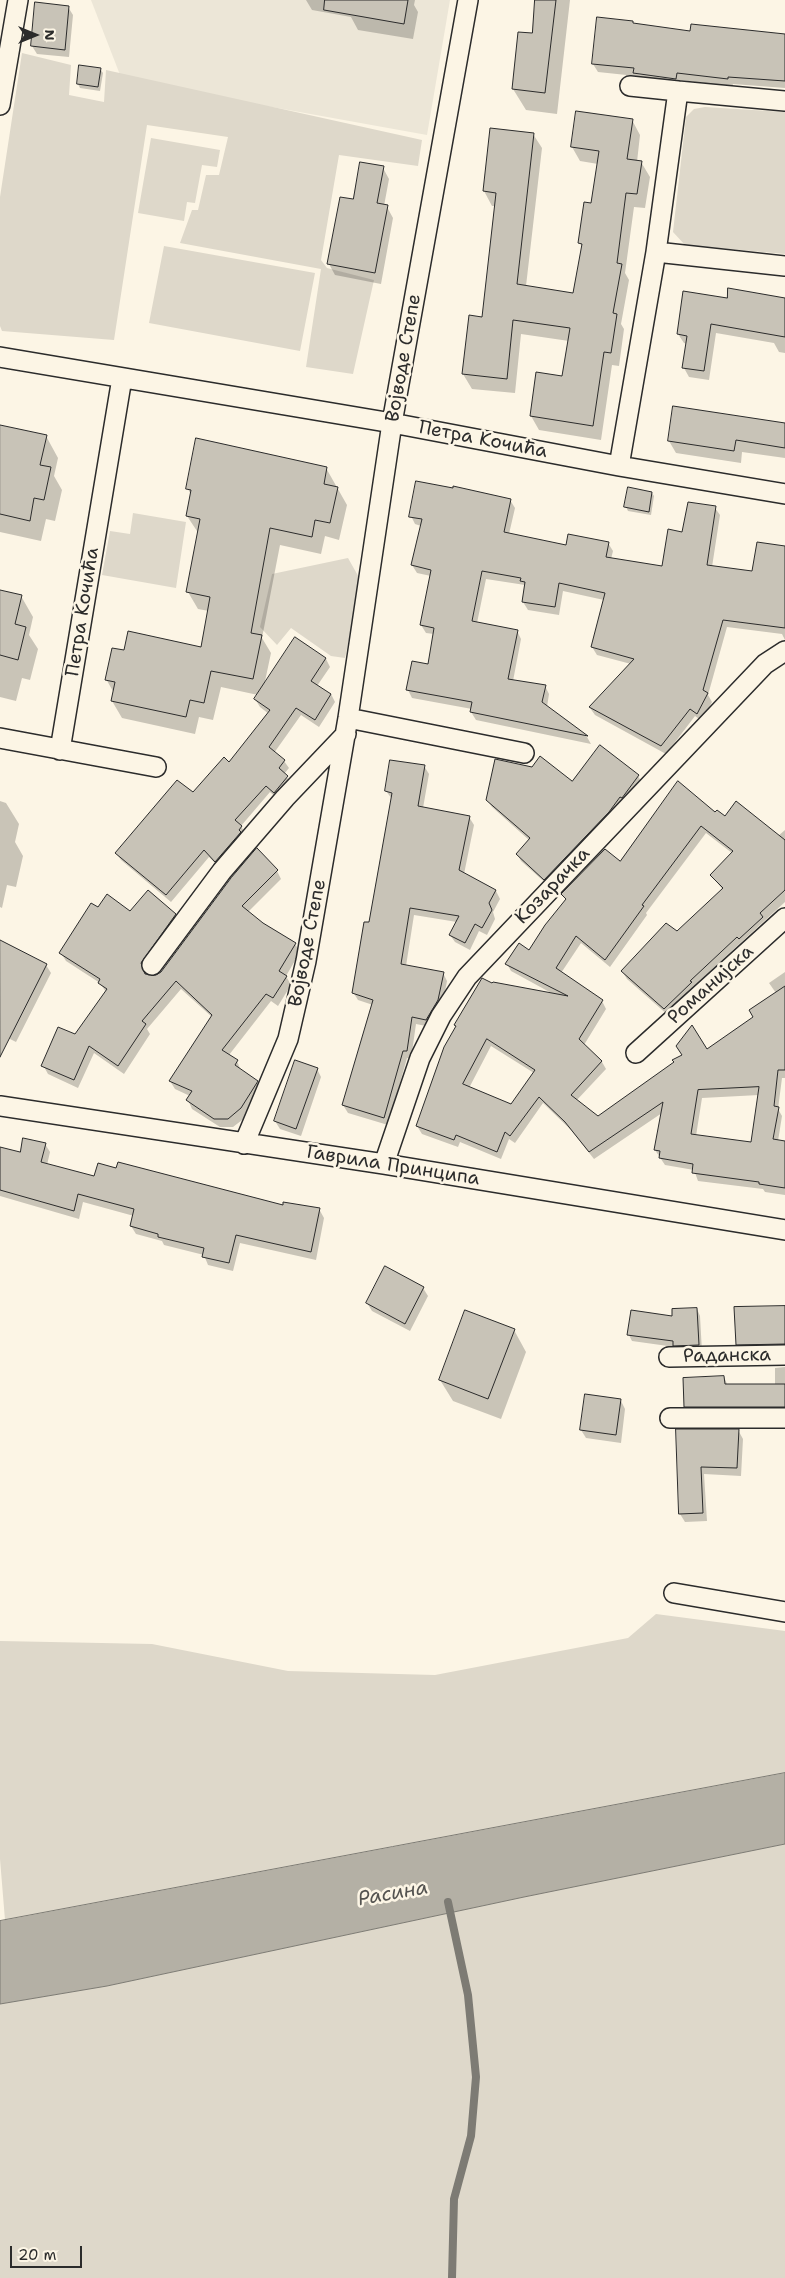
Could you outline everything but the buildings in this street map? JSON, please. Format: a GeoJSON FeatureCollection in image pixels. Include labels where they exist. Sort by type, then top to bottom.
{"type":"FeatureCollection","features":[{"type":"Feature","properties":{"kind":"street"},"geometry":{"type":"LineString","coordinates":[[0,105],[3,77],[18,0]]}},
{"type":"Feature","properties":{"kind":"street","name":"Војводе Степе"},"geometry":{"type":"LineString","coordinates":[[244,1144],[288,1039],[298,1002],[347,726],[392,423],[468,0]]}},
{"type":"Feature","properties":{"kind":"street"},"geometry":{"type":"LineString","coordinates":[[630,86],[785,101]]}},
{"type":"Feature","properties":{"kind":"street"},"geometry":{"type":"LineString","coordinates":[[619,466],[656,252],[678,91]]}},
{"type":"Feature","properties":{"kind":"street"},"geometry":{"type":"LineString","coordinates":[[656,252],[785,266]]}},
{"type":"Feature","properties":{"kind":"street","name":"Петра Кочића"},"geometry":{"type":"LineString","coordinates":[[0,357],[392,423],[619,466],[785,494]]}},
{"type":"Feature","properties":{"kind":"street","name":"Петра Кочића"},"geometry":{"type":"LineString","coordinates":[[60,750],[122,378]]}},
{"type":"Feature","properties":{"kind":"street","name":"Козарачка"},"geometry":{"type":"LineString","coordinates":[[384,1164],[420,1058],[441,1016],[467,976],[765,664],[785,651]]}},
{"type":"Feature","properties":{"kind":"street"},"geometry":{"type":"LineString","coordinates":[[152,965],[222,871],[347,726],[524,753]]}},
{"type":"Feature","properties":{"kind":"street"},"geometry":{"type":"LineString","coordinates":[[0,738],[156,767]]}},
{"type":"Feature","properties":{"kind":"street","name":"Романијска"},"geometry":{"type":"LineString","coordinates":[[636,1053],[785,918]]}},
{"type":"Feature","properties":{"kind":"street","name":"Гаврила Принципа"},"geometry":{"type":"LineString","coordinates":[[0,1106],[384,1164],[785,1230]]}},
{"type":"Feature","properties":{"kind":"street","name":"Раданска"},"geometry":{"type":"LineString","coordinates":[[669,1357],[785,1355]]}},
{"type":"Feature","properties":{"kind":"street"},"geometry":{"type":"LineString","coordinates":[[670,1418],[785,1418]]}},
{"type":"Feature","properties":{"kind":"street"},"geometry":{"type":"LineString","coordinates":[[674,1593],[785,1612]]}},
{"type":"Feature","properties":{"kind":"shaded area"},"geometry":{"type":"Polygon","coordinates":[[[91,0],[450,0],[427,135],[122,80],[91,0]]]}},
{"type":"Feature","properties":{"kind":"shaded area"},"geometry":{"type":"Polygon","coordinates":[[[22,53],[71,65],[69,95],[104,102],[106,70],[422,140],[418,166],[339,155],[321,260],[327,268],[374,280],[353,374],[306,367],[321,269],[180,243],[192,210],[198,210],[206,175],[219,175],[228,137],[147,125],[114,340],[2,331],[0,326],[0,197],[22,53]]]}},
{"type":"Feature","properties":{"kind":"shaded area"},"geometry":{"type":"Polygon","coordinates":[[[705,107],[785,112],[785,254],[685,245],[673,232],[686,117],[694,109],[705,107]]]}},
{"type":"Feature","properties":{"kind":"shaded area"},"geometry":{"type":"Polygon","coordinates":[[[151,138],[220,150],[217,167],[202,165],[195,203],[187,202],[184,221],[138,213],[151,138]]]}},
{"type":"Feature","properties":{"kind":"shaded area"},"geometry":{"type":"Polygon","coordinates":[[[164,246],[315,273],[300,351],[149,323],[164,246]]]}},
{"type":"Feature","properties":{"kind":"shaded area"},"geometry":{"type":"Polygon","coordinates":[[[133,513],[186,522],[176,588],[102,575],[110,531],[130,534],[133,513]]]}},
{"type":"Feature","properties":{"kind":"shaded area"},"geometry":{"type":"Polygon","coordinates":[[[348,558],[361,581],[345,658],[331,656],[291,628],[277,645],[260,627],[272,574],[348,558]]]}},
{"type":"Feature","properties":{"kind":"shaded area"},"geometry":{"type":"Polygon","coordinates":[[[656,1614],[785,1631],[785,1773],[5,1920],[0,1859],[0,1641],[152,1644],[288,1671],[435,1675],[628,1638],[656,1614]]]}},
{"type":"Feature","properties":{"kind":"shaded area"},"geometry":{"type":"Polygon","coordinates":[[[785,1844],[785,2278],[0,2278],[0,2004],[107,1986],[524,1897],[785,1844]]]}},
{"type":"Feature","properties":{"kind":"water","name":"Расина"},"geometry":{"type":"Polygon","coordinates":[[[785,1773],[785,1844],[524,1897],[107,1986],[0,2004],[0,1921],[785,1773]]]}},
{"type":"Feature","properties":{"kind":"waterway"},"geometry":{"type":"LineString","coordinates":[[448,1902],[468,1995],[476,2077],[471,2136],[454,2199],[452,2278]]}}]}
